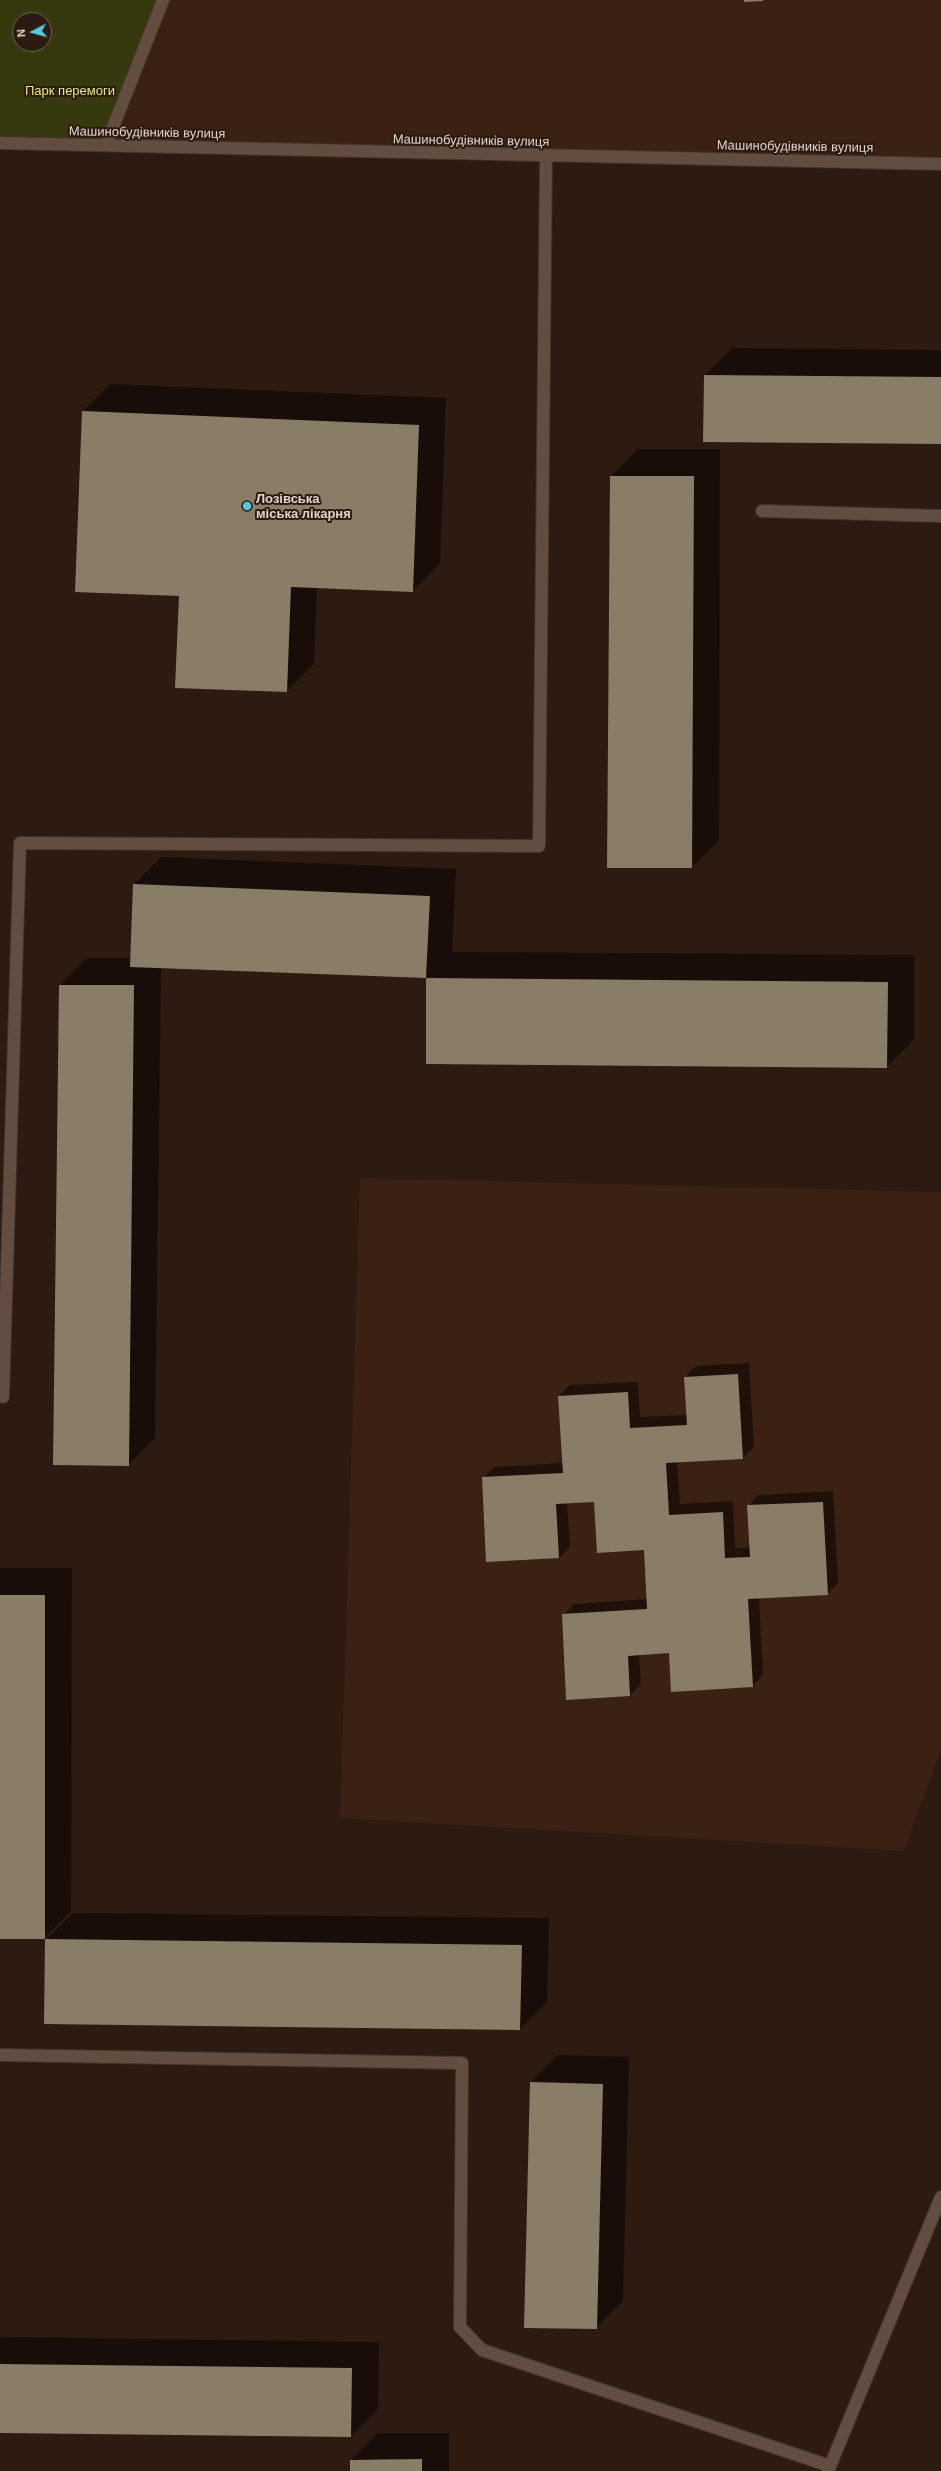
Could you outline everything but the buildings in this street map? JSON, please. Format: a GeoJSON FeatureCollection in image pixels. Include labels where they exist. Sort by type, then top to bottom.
{"type":"FeatureCollection","features":[{"type":"Feature","properties":{"kind":"street"},"geometry":{"type":"LineString","coordinates":[[106,146],[163,0]]}},
{"type":"Feature","properties":{"kind":"street","name":"Машинобудівників вулиця"},"geometry":{"type":"LineString","coordinates":[[0,143],[546,157],[941,164]]}},
{"type":"Feature","properties":{"kind":"street"},"geometry":{"type":"LineString","coordinates":[[4,1397],[20,843],[539,846],[546,157]]}},
{"type":"Feature","properties":{"kind":"street"},"geometry":{"type":"LineString","coordinates":[[762,511],[941,516]]}},
{"type":"Feature","properties":{"kind":"street"},"geometry":{"type":"LineString","coordinates":[[0,2055],[462,2063],[460,2327],[482,2350],[829,2469],[941,2197]]}},
{"type":"Feature","properties":{"kind":"shaded area"},"geometry":{"type":"Polygon","coordinates":[[[165,0],[941,0],[941,164],[106,145],[165,0]]]}},
{"type":"Feature","properties":{"kind":"shaded area"},"geometry":{"type":"Polygon","coordinates":[[[360,1178],[941,1192],[941,1749],[904,1851],[340,1818],[360,1178]]]}},
{"type":"Feature","properties":{"kind":"green space","name":"Парк перемоги"},"geometry":{"type":"Polygon","coordinates":[[[0,0],[165,0],[106,145],[0,143],[0,0]]]}},
{"type":"Feature","properties":{"kind":"place","name":"Лозівська міська лікарня"},"geometry":{"type":"Point","coordinates":[247,506]}}]}
